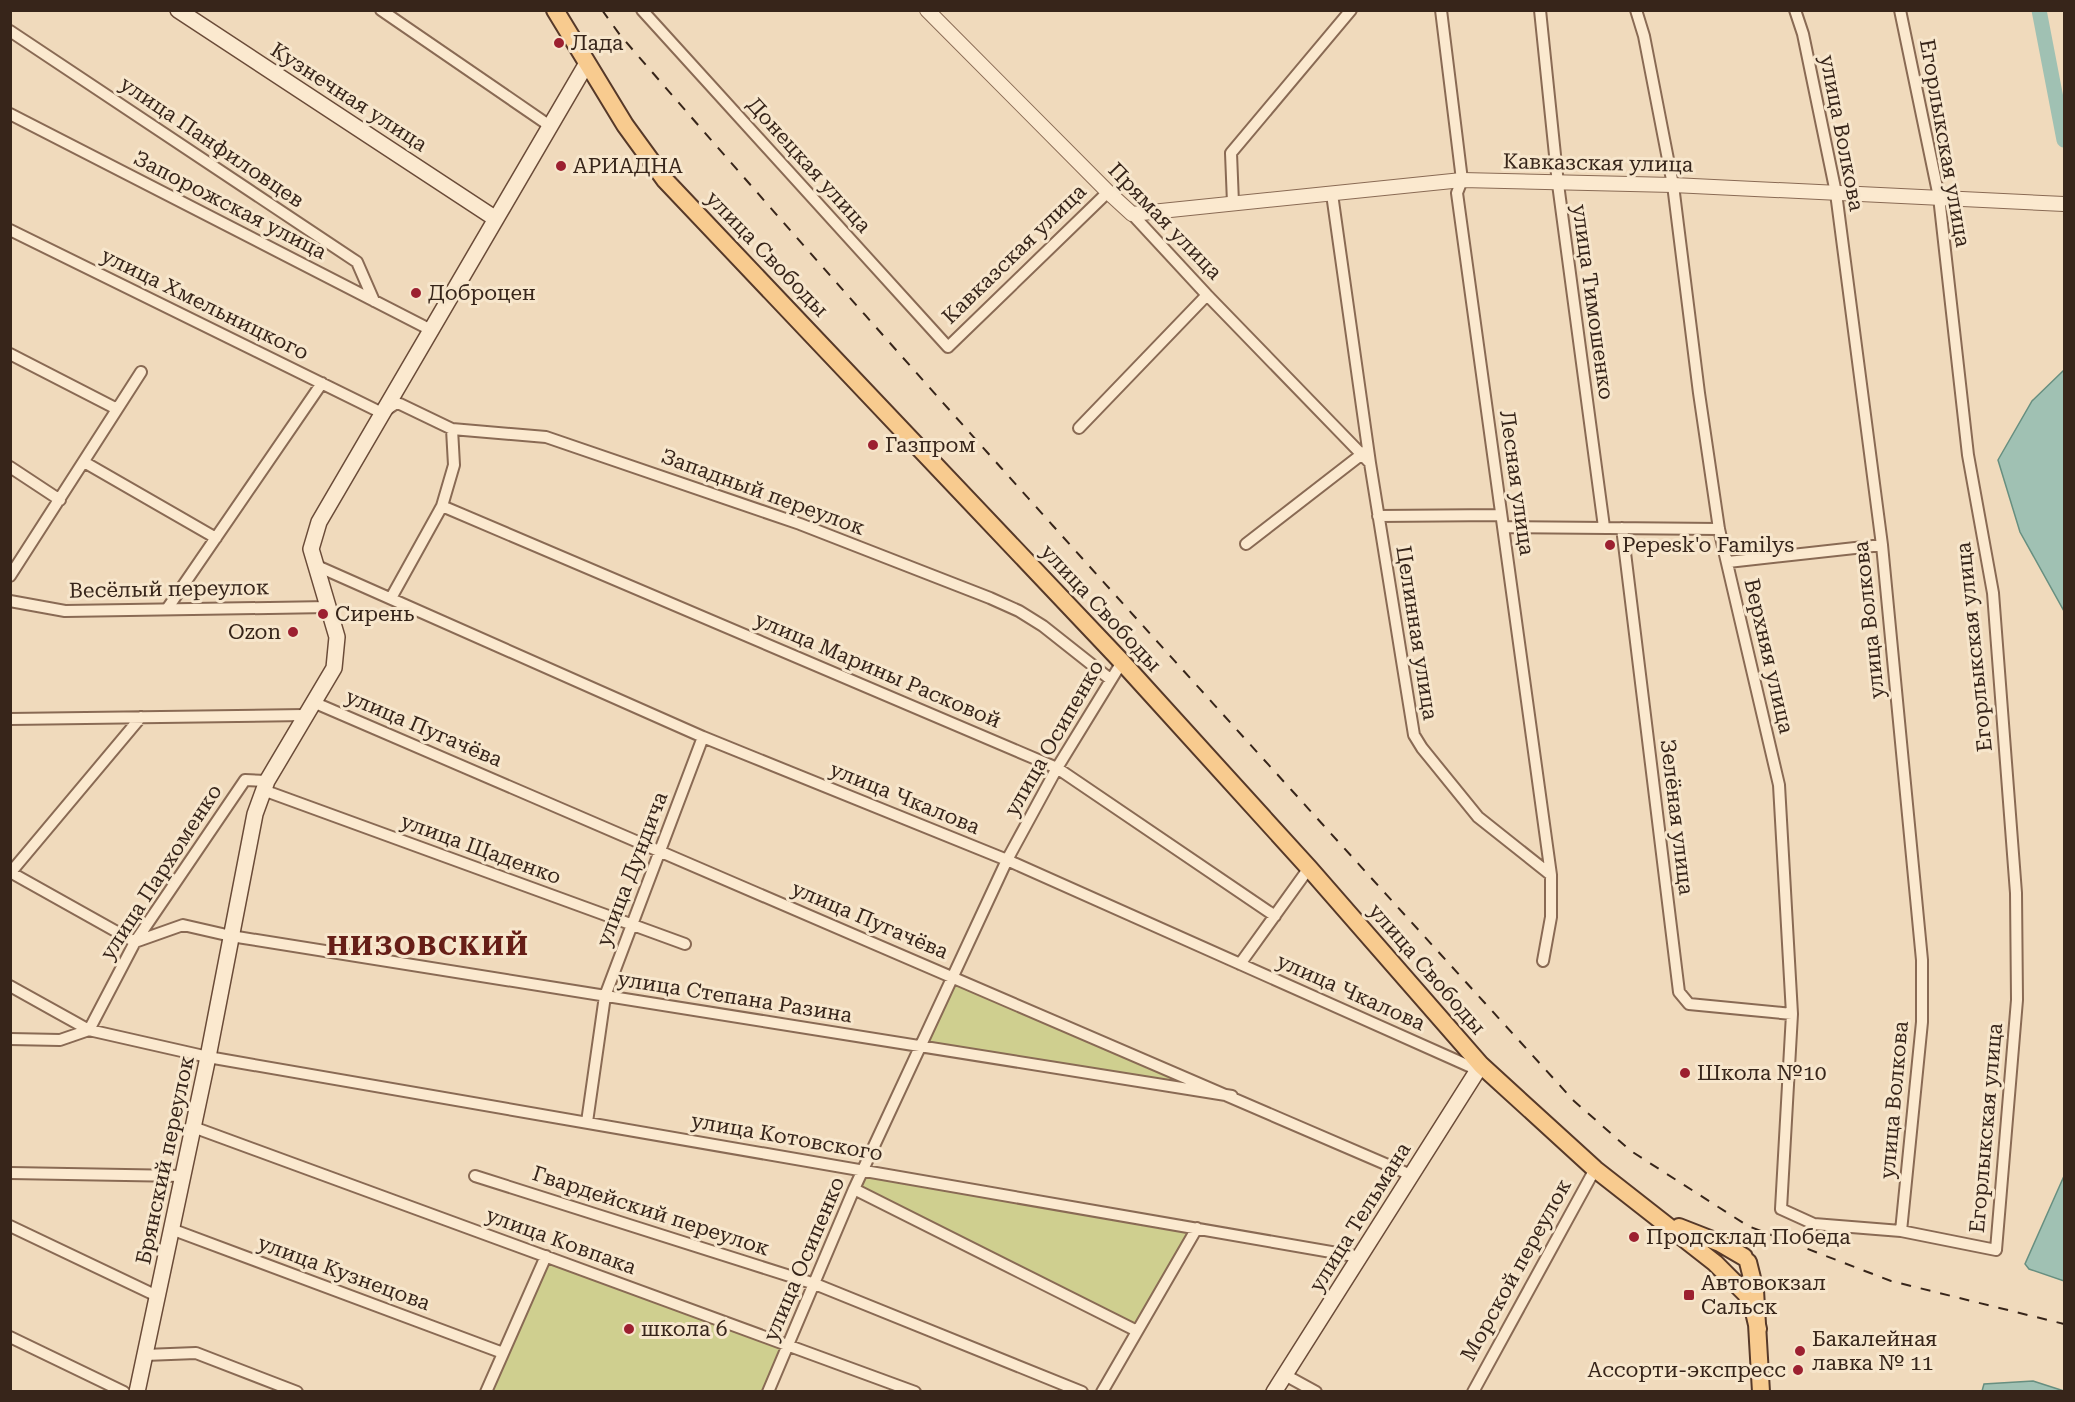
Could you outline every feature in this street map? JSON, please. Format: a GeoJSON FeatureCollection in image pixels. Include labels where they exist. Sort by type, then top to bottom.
{"type":"FeatureCollection","features":[{"type":"Feature","properties":{"kind":"main road","name":"Кузнечная улица"},"geometry":{"type":"LineString","coordinates":[[178,10],[496,219]]}},
{"type":"Feature","properties":{"kind":"main road","name":"улица Свободы"},"geometry":{"type":"LineString","coordinates":[[555,10],[625,124],[665,180],[1122,662],[1309,868],[1479,1068],[1595,1169],[1647,1208]]}},
{"type":"Feature","properties":{"kind":"main road","name":"Брянский переулок"},"geometry":{"type":"LineString","coordinates":[[137,1392],[208,1057],[255,813],[265,786],[334,668],[337,637],[311,549],[319,522],[587,63]]}},
{"type":"Feature","properties":{"kind":"main road","name":"улица Тельмана"},"geometry":{"type":"LineString","coordinates":[[1274,1392],[1479,1068]]}},
{"type":"Feature","properties":{"kind":"main road"},"geometry":{"type":"LineString","coordinates":[[1647,1208],[1672,1224],[1720,1244],[1746,1260],[1755,1290],[1761,1392]]}},
{"type":"Feature","properties":{"kind":"main road"},"geometry":{"type":"LineString","coordinates":[[1647,1208],[1730,1277]]}},
{"type":"Feature","properties":{"kind":"main road"},"geometry":{"type":"LineString","coordinates":[[1746,1260],[1736,1256],[1726,1263],[1725,1271],[1746,1294],[1751,1303],[1758,1329]]}},
{"type":"Feature","properties":{"kind":"street"},"geometry":{"type":"LineString","coordinates":[[381,10],[550,126]]}},
{"type":"Feature","properties":{"kind":"street","name":"Донецкая улица"},"geometry":{"type":"LineString","coordinates":[[642,10],[948,346]]}},
{"type":"Feature","properties":{"kind":"street","name":"Прямая улица"},"geometry":{"type":"LineString","coordinates":[[927,10],[1132,214],[1207,295],[1365,452],[1370,463]]}},
{"type":"Feature","properties":{"kind":"street"},"geometry":{"type":"LineString","coordinates":[[1233,203],[1231,153],[1351,10]]}},
{"type":"Feature","properties":{"kind":"street","name":"Лесная улица"},"geometry":{"type":"LineString","coordinates":[[1442,10],[1462,180],[1458,193],[1551,875],[1551,917],[1543,961]]}},
{"type":"Feature","properties":{"kind":"street","name":"улица Тимошенко"},"geometry":{"type":"LineString","coordinates":[[1540,10],[1558,183],[1604,527]]}},
{"type":"Feature","properties":{"kind":"street","name":"Верхняя улица"},"geometry":{"type":"LineString","coordinates":[[1636,10],[1644,36],[1673,185],[1719,529],[1779,785],[1792,1014],[1781,1209],[1814,1224],[1900,1231]]}},
{"type":"Feature","properties":{"kind":"street","name":"улица Волкова"},"geometry":{"type":"LineString","coordinates":[[1795,10],[1803,34],[1836,193],[1882,545],[1922,960],[1922,1022],[1900,1231]]}},
{"type":"Feature","properties":{"kind":"street","name":"Егорлыкская улица"},"geometry":{"type":"LineString","coordinates":[[1900,10],[1940,197],[1968,456],[1993,593],[2016,893],[2017,1000],[1996,1250],[1900,1231]]}},
{"type":"Feature","properties":{"kind":"street","name":"улица Панфиловцев"},"geometry":{"type":"LineString","coordinates":[[10,31],[357,262],[374,301]]}},
{"type":"Feature","properties":{"kind":"street","name":"Запорожская улица"},"geometry":{"type":"LineString","coordinates":[[10,114],[431,330]]}},
{"type":"Feature","properties":{"kind":"street","name":"Кавказская улица"},"geometry":{"type":"LineString","coordinates":[[1132,214],[1462,180],[1673,185],[2064,204]]}},
{"type":"Feature","properties":{"kind":"street","name":"Кавказская улица"},"geometry":{"type":"LineString","coordinates":[[948,346],[1108,192]]}},
{"type":"Feature","properties":{"kind":"street"},"geometry":{"type":"LineString","coordinates":[[1246,544],[1365,452],[1332,194]]}},
{"type":"Feature","properties":{"kind":"street","name":"улица Хмельницкого"},"geometry":{"type":"LineString","coordinates":[[10,230],[382,413]]}},
{"type":"Feature","properties":{"kind":"street"},"geometry":{"type":"LineString","coordinates":[[1079,428],[1207,295]]}},
{"type":"Feature","properties":{"kind":"street"},"geometry":{"type":"LineString","coordinates":[[10,354],[117,409]]}},
{"type":"Feature","properties":{"kind":"street"},"geometry":{"type":"LineString","coordinates":[[10,576],[141,372]]}},
{"type":"Feature","properties":{"kind":"street"},"geometry":{"type":"LineString","coordinates":[[167,609],[322,383]]}},
{"type":"Feature","properties":{"kind":"street","name":"Западный переулок"},"geometry":{"type":"LineString","coordinates":[[382,413],[395,404],[400,404],[452,429],[546,437],[800,524],[1019,611],[1043,626],[1110,679]]}},
{"type":"Feature","properties":{"kind":"street"},"geometry":{"type":"LineString","coordinates":[[392,597],[442,506],[454,465],[452,429]]}},
{"type":"Feature","properties":{"kind":"street"},"geometry":{"type":"LineString","coordinates":[[84,462],[216,538]]}},
{"type":"Feature","properties":{"kind":"street","name":"Целинная улица"},"geometry":{"type":"LineString","coordinates":[[1370,463],[1414,735],[1478,817],[1551,875]]}},
{"type":"Feature","properties":{"kind":"street"},"geometry":{"type":"LineString","coordinates":[[10,467],[60,500]]}},
{"type":"Feature","properties":{"kind":"street","name":"улица Марины Расковой"},"geometry":{"type":"LineString","coordinates":[[442,506],[1057,768],[1275,916]]}},
{"type":"Feature","properties":{"kind":"street"},"geometry":{"type":"LineString","coordinates":[[1378,516],[1501,515]]}},
{"type":"Feature","properties":{"kind":"street"},"geometry":{"type":"LineString","coordinates":[[1503,527],[1719,529]]}},
{"type":"Feature","properties":{"kind":"street","name":"Зелёная улица"},"geometry":{"type":"LineString","coordinates":[[1622,528],[1679,992],[1689,1004],[1792,1014]]}},
{"type":"Feature","properties":{"kind":"street"},"geometry":{"type":"LineString","coordinates":[[1728,562],[1882,545]]}},
{"type":"Feature","properties":{"kind":"street","name":"улица Чкалова"},"geometry":{"type":"LineString","coordinates":[[317,566],[392,597],[703,738],[1007,860],[1479,1068]]}},
{"type":"Feature","properties":{"kind":"street","name":"Весёлый переулок"},"geometry":{"type":"LineString","coordinates":[[10,601],[64,611],[329,607]]}},
{"type":"Feature","properties":{"kind":"street","name":"улица Осипенко"},"geometry":{"type":"LineString","coordinates":[[768,1392],[854,1189],[1007,860],[1057,768],[1122,662]]}},
{"type":"Feature","properties":{"kind":"street","name":"улица Пугачёва"},"geometry":{"type":"LineString","coordinates":[[313,702],[1411,1175]]}},
{"type":"Feature","properties":{"kind":"street"},"geometry":{"type":"LineString","coordinates":[[10,719],[305,716]]}},
{"type":"Feature","properties":{"kind":"street"},"geometry":{"type":"LineString","coordinates":[[135,942],[11,872],[141,717]]}},
{"type":"Feature","properties":{"kind":"street","name":"улица Дундича"},"geometry":{"type":"LineString","coordinates":[[587,1122],[605,996],[703,738]]}},
{"type":"Feature","properties":{"kind":"street","name":"улица Пархоменко"},"geometry":{"type":"LineString","coordinates":[[89,1030],[135,942],[244,780],[265,786]]}},
{"type":"Feature","properties":{"kind":"street","name":"улица Щаденко"},"geometry":{"type":"LineString","coordinates":[[265,786],[685,944]]}},
{"type":"Feature","properties":{"kind":"street"},"geometry":{"type":"LineString","coordinates":[[1240,964],[1309,868]]}},
{"type":"Feature","properties":{"kind":"street","name":"улица Степана Разина"},"geometry":{"type":"LineString","coordinates":[[135,942],[183,925],[231,936],[1232,1096]]}},
{"type":"Feature","properties":{"kind":"street","name":"улица Котовского"},"geometry":{"type":"LineString","coordinates":[[10,986],[89,1030],[208,1057],[1360,1257]]}},
{"type":"Feature","properties":{"kind":"street"},"geometry":{"type":"LineString","coordinates":[[10,1040],[60,1040],[89,1030]]}},
{"type":"Feature","properties":{"kind":"street","name":"улица Ковпака"},"geometry":{"type":"LineString","coordinates":[[193,1127],[915,1392]]}},
{"type":"Feature","properties":{"kind":"street","name":"Морской переулок"},"geometry":{"type":"LineString","coordinates":[[1473,1392],[1595,1169]]}},
{"type":"Feature","properties":{"kind":"street"},"geometry":{"type":"LineString","coordinates":[[10,1173],[183,1176]]}},
{"type":"Feature","properties":{"kind":"street","name":"Гвардейский переулок"},"geometry":{"type":"LineString","coordinates":[[476,1176],[815,1284],[1082,1392]]}},
{"type":"Feature","properties":{"kind":"street","name":"улица Котовского"},"geometry":{"type":"LineString","coordinates":[[854,1189],[1137,1331]]}},
{"type":"Feature","properties":{"kind":"street"},"geometry":{"type":"LineString","coordinates":[[10,1226],[157,1296]]}},
{"type":"Feature","properties":{"kind":"street"},"geometry":{"type":"LineString","coordinates":[[1102,1392],[1197,1228]]}},
{"type":"Feature","properties":{"kind":"street","name":"улица Кузнецова"},"geometry":{"type":"LineString","coordinates":[[171,1229],[503,1353]]}},
{"type":"Feature","properties":{"kind":"street"},"geometry":{"type":"LineString","coordinates":[[486,1392],[546,1256]]}},
{"type":"Feature","properties":{"kind":"street"},"geometry":{"type":"LineString","coordinates":[[10,1336],[123,1392]]}},
{"type":"Feature","properties":{"kind":"street"},"geometry":{"type":"LineString","coordinates":[[145,1355],[196,1353],[297,1392]]}},
{"type":"Feature","properties":{"kind":"street"},"geometry":{"type":"LineString","coordinates":[[1285,1375],[1316,1392]]}},
{"type":"Feature","properties":{"kind":"green space"},"geometry":{"type":"Polygon","coordinates":[[[955,973],[1232,1096],[921,1048],[955,973]]]}},
{"type":"Feature","properties":{"kind":"green space"},"geometry":{"type":"Polygon","coordinates":[[[864,1170],[1197,1228],[1137,1331],[854,1189],[864,1170]]]}},
{"type":"Feature","properties":{"kind":"green space","name":"школа 6"},"geometry":{"type":"Polygon","coordinates":[[[546,1256],[788,1345],[768,1391],[486,1392],[546,1256]]]}},
{"type":"Feature","properties":{"kind":"shaded area"},"geometry":{"type":"Polygon","coordinates":[[[2064,370],[2064,611],[2020,532],[1998,460],[2032,401],[2064,370]]]}},
{"type":"Feature","properties":{"kind":"shaded area"},"geometry":{"type":"Polygon","coordinates":[[[2064,1176],[2064,1281],[2029,1269],[2025,1264],[2064,1176]]]}},
{"type":"Feature","properties":{"kind":"shaded area"},"geometry":{"type":"Polygon","coordinates":[[[2033,1381],[2064,1391],[1982,1391],[1984,1384],[2033,1381]]]}},
{"type":"Feature","properties":{"kind":"waterway"},"geometry":{"type":"LineString","coordinates":[[2039,10],[2064,140]]}},
{"type":"Feature","properties":{"kind":"railway"},"geometry":{"type":"LineString","coordinates":[[602,10],[620,35],[737,170],[974,438],[1574,1101],[1631,1151],[1748,1226],[1891,1281],[2064,1324]]}},
{"type":"Feature","properties":{"kind":"place","name":"Лада"},"geometry":{"type":"Point","coordinates":[559,43]}},
{"type":"Feature","properties":{"kind":"place","name":"АРИАДНА"},"geometry":{"type":"Point","coordinates":[561,166]}},
{"type":"Feature","properties":{"kind":"place","name":"Доброцен"},"geometry":{"type":"Point","coordinates":[416,293]}},
{"type":"Feature","properties":{"kind":"place","name":"Газпром"},"geometry":{"type":"Point","coordinates":[873,445]}},
{"type":"Feature","properties":{"kind":"place","name":"Pepesk'o Familys"},"geometry":{"type":"Point","coordinates":[1610,545]}},
{"type":"Feature","properties":{"kind":"place","name":"Сирень"},"geometry":{"type":"Point","coordinates":[323,614]}},
{"type":"Feature","properties":{"kind":"place","name":"Ozon"},"geometry":{"type":"Point","coordinates":[293,632]}},
{"type":"Feature","properties":{"kind":"place","name":"Школа №10"},"geometry":{"type":"Point","coordinates":[1685,1073]}},
{"type":"Feature","properties":{"kind":"place","name":"Продсклад Победа"},"geometry":{"type":"Point","coordinates":[1634,1237]}},
{"type":"Feature","properties":{"kind":"place","name":"Автовокзал Сальск"},"geometry":{"type":"Point","coordinates":[1689,1295]}},
{"type":"Feature","properties":{"kind":"place","name":"школа 6"},"geometry":{"type":"Point","coordinates":[629,1329]}},
{"type":"Feature","properties":{"kind":"place","name":"Бакалейная лавка № 11"},"geometry":{"type":"Point","coordinates":[1800,1351]}},
{"type":"Feature","properties":{"kind":"place","name":"Ассорти-экспресс"},"geometry":{"type":"Point","coordinates":[1798,1370]}},
{"type":"Feature","properties":{"kind":"district","name":"НИЗОВСКИЙ"},"geometry":{"type":"Point","coordinates":[428,946]}}]}
